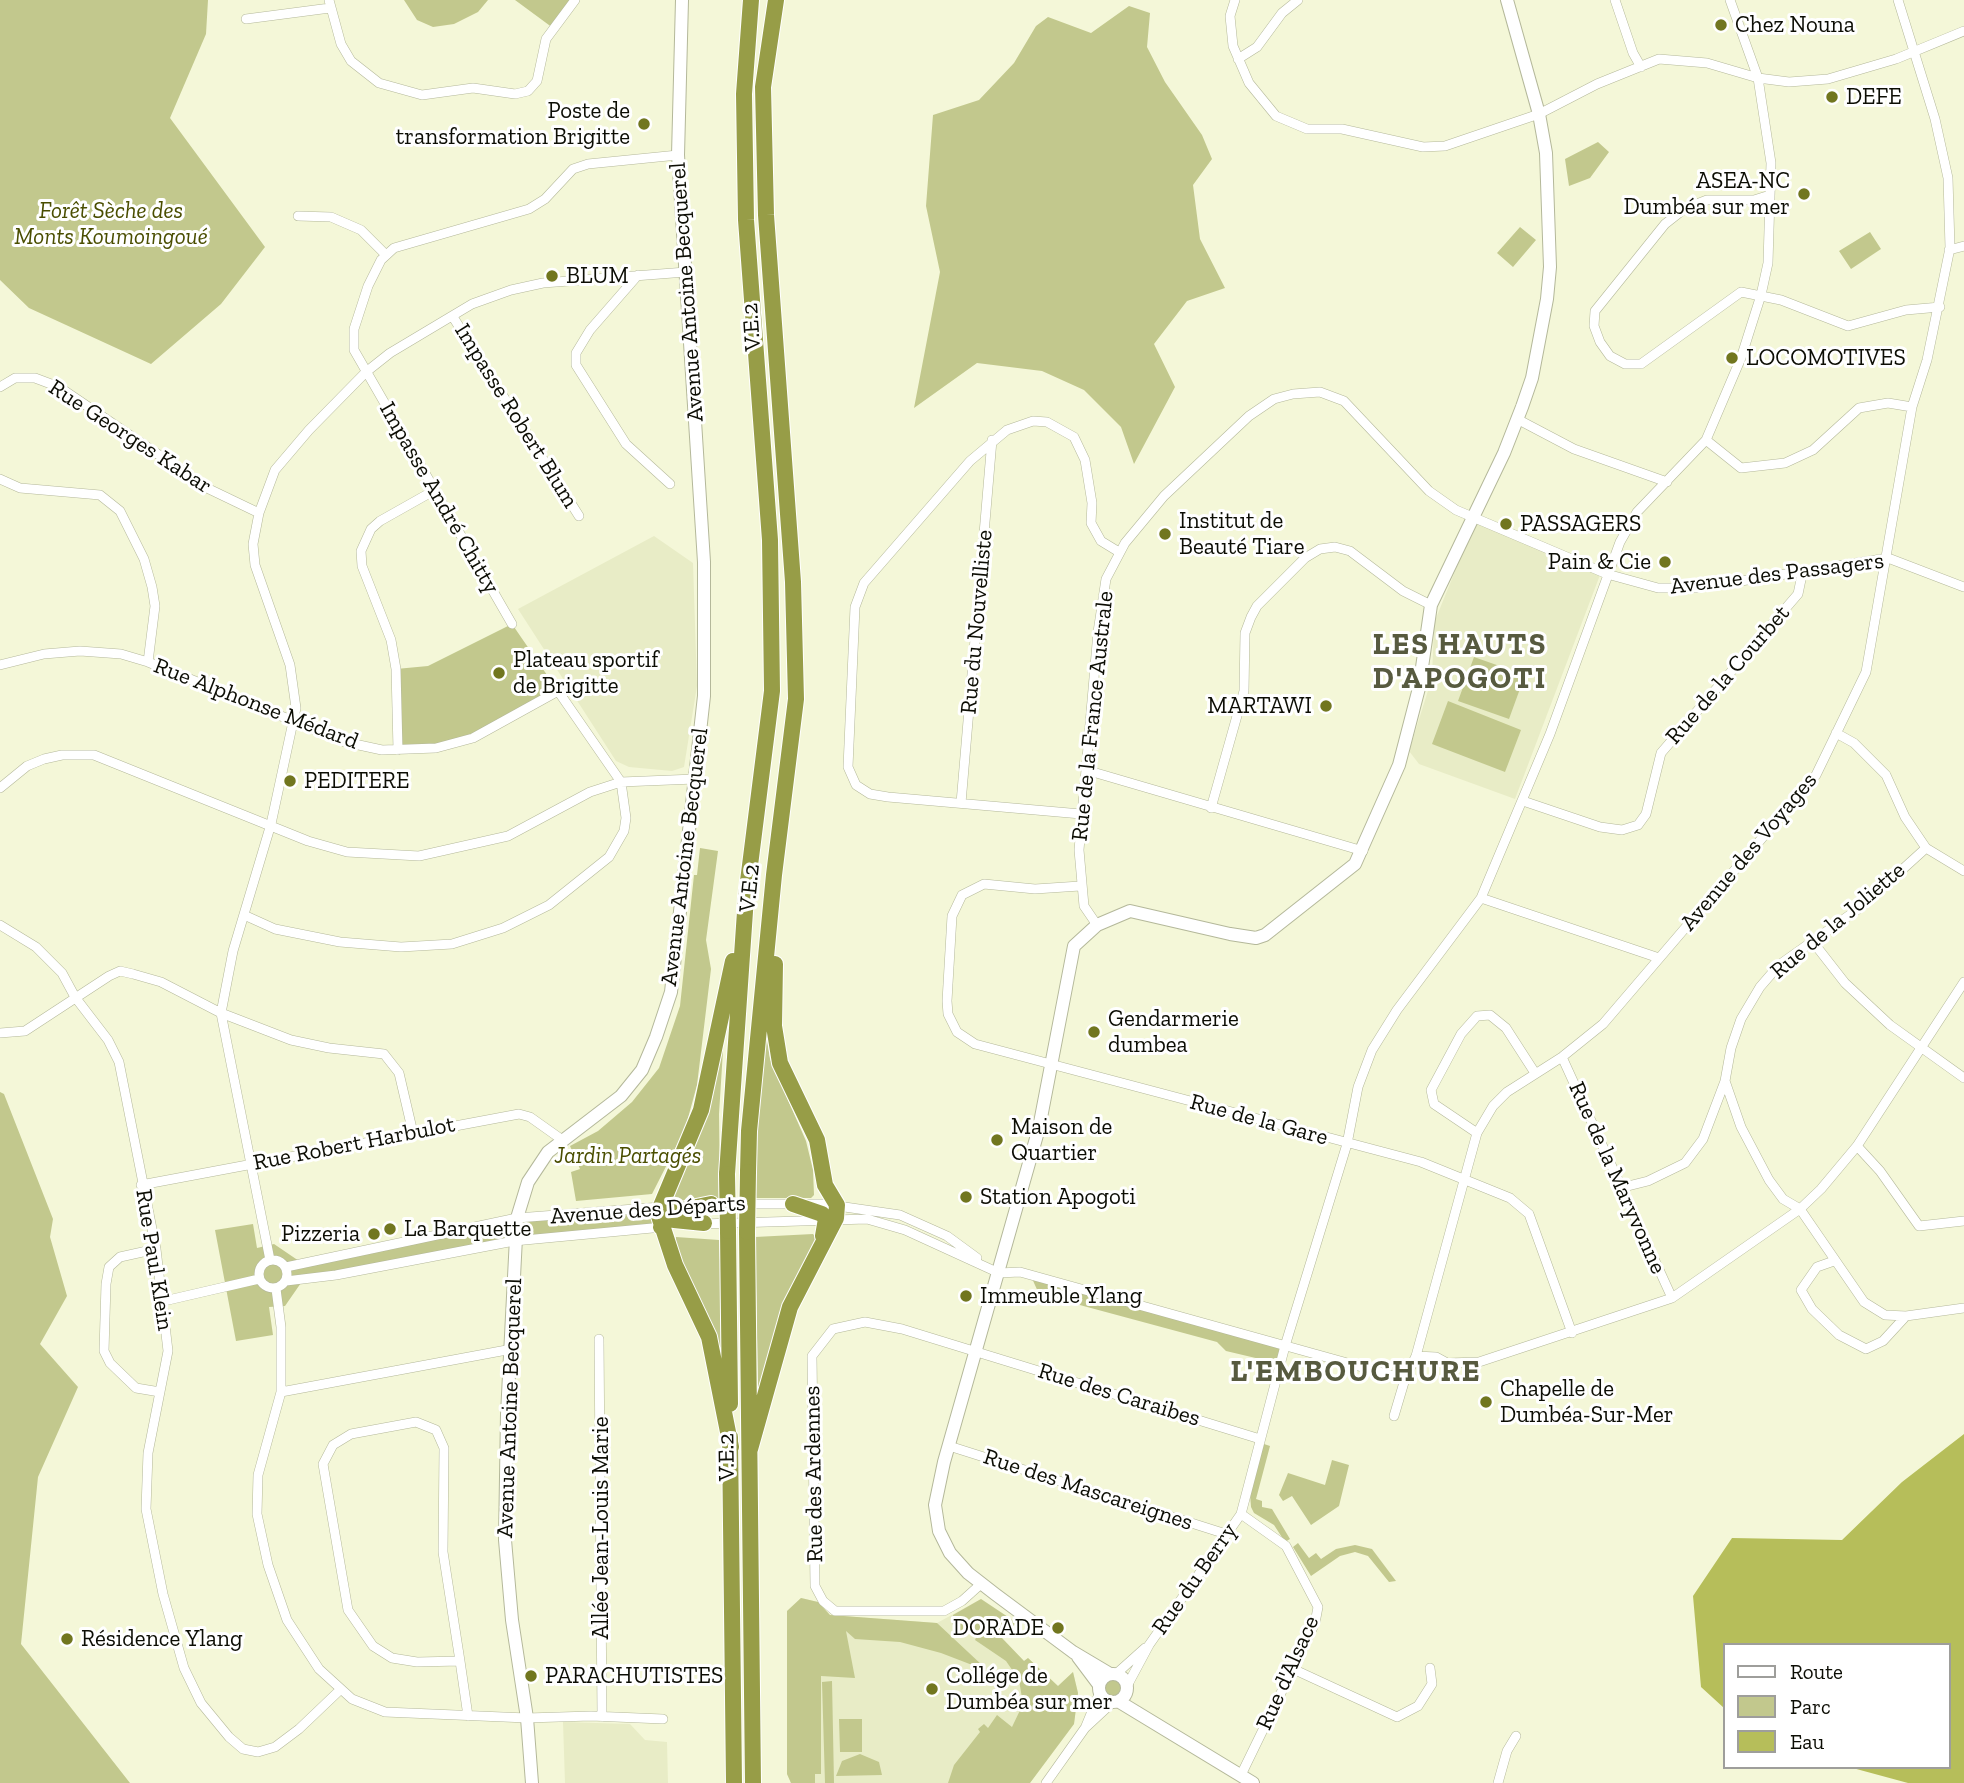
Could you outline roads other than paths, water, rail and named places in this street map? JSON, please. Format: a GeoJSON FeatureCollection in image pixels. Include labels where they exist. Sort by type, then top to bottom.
{"type":"FeatureCollection","features":[{"type":"Feature","properties":{"kind":"highway","name":"V.E.2"},"geometry":{"type":"LineString","coordinates":[[734,1783],[727,1174],[746,897],[772,691],[770,540],[746,220],[744,94],[751,0]]}},
{"type":"Feature","properties":{"kind":"highway","name":"V.E.2"},"geometry":{"type":"LineString","coordinates":[[753,1783],[747,1231],[749,1131],[774,875],[796,699],[793,582],[766,215],[764,87],[776,0]]}},
{"type":"Feature","properties":{"kind":"highway"},"geometry":{"type":"LineString","coordinates":[[750,1449],[790,1307],[821,1245],[828,1212],[817,1140],[780,1063],[774,1026],[774,875]]}},
{"type":"Feature","properties":{"kind":"highway"},"geometry":{"type":"LineString","coordinates":[[731,1447],[709,1337],[663,1217],[701,1110],[746,897]]}},
{"type":"Feature","properties":{"kind":"highway"},"geometry":{"type":"LineString","coordinates":[[793,1204],[828,1212]]}},
{"type":"Feature","properties":{"kind":"highway"},"geometry":{"type":"LineString","coordinates":[[663,1217],[680,1210],[710,1205]]}},
{"type":"Feature","properties":{"kind":"highway"},"geometry":{"type":"LineString","coordinates":[[797,1221],[828,1212]]}},
{"type":"Feature","properties":{"kind":"highway"},"geometry":{"type":"LineString","coordinates":[[663,1217],[704,1223]]}},
{"type":"Feature","properties":{"kind":"street"},"geometry":{"type":"LineString","coordinates":[[246,19],[329,4],[341,44],[351,61],[379,83],[422,95],[473,88],[515,94],[528,91],[537,81],[546,38],[575,0]]}},
{"type":"Feature","properties":{"kind":"street","name":"Avenue Antoine Becquerel"},"geometry":{"type":"LineString","coordinates":[[532,1783],[527,1718],[512,1620],[505,1540],[514,1241],[517,1219],[528,1182],[548,1152],[561,1139],[621,1096],[642,1070],[656,1037],[671,992],[704,695],[704,562],[677,155],[682,0]]}},
{"type":"Feature","properties":{"kind":"street"},"geometry":{"type":"LineString","coordinates":[[1235,0],[1230,30],[1238,59],[1264,104],[1276,116],[1307,129],[1342,129],[1434,147],[1539,114],[1597,84],[1659,59],[1707,63],[1758,78],[1789,82],[1828,79],[1913,52],[1964,31]]}},
{"type":"Feature","properties":{"kind":"street"},"geometry":{"type":"LineString","coordinates":[[1238,59],[1257,47],[1277,19],[1298,0]]}},
{"type":"Feature","properties":{"kind":"street"},"geometry":{"type":"LineString","coordinates":[[1150,1720],[1127,1688],[1124,1678],[1073,1652],[982,1583],[950,1553],[939,1531],[935,1505],[1039,1128],[1070,954],[1080,938],[1118,914],[1143,912],[1256,938],[1273,929],[1337,881],[1355,864],[1399,765],[1411,729],[1431,605],[1517,419],[1532,378],[1550,267],[1546,153],[1539,114],[1507,0]]}},
{"type":"Feature","properties":{"kind":"street"},"geometry":{"type":"LineString","coordinates":[[1615,0],[1633,53],[1641,67]]}},
{"type":"Feature","properties":{"kind":"street"},"geometry":{"type":"LineString","coordinates":[[1241,1514],[1285,1346],[1347,1144],[1358,1087],[1372,1050],[1397,1010],[1481,898],[1523,801],[1620,542],[1637,512],[1714,429],[1761,295],[1768,263],[1771,163],[1758,78],[1730,0]]}},
{"type":"Feature","properties":{"kind":"street","name":"Avenue des Voyages"},"geometry":{"type":"LineString","coordinates":[[1394,1416],[1405,1379],[1416,1356],[1477,1133],[1493,1106],[1603,1024],[1660,958],[1816,775],[1866,672],[1888,558],[1912,407],[1940,307],[1949,250],[1948,178],[1935,119],[1898,0]]}},
{"type":"Feature","properties":{"kind":"street"},"geometry":{"type":"LineString","coordinates":[[298,216],[331,217],[361,230],[386,255],[394,248],[414,240],[529,209],[545,199],[573,169],[588,164],[677,155]]}},
{"type":"Feature","properties":{"kind":"street"},"geometry":{"type":"LineString","coordinates":[[1770,195],[1754,200],[1707,200],[1684,209],[1665,224],[1595,310],[1594,326],[1600,342],[1610,356],[1625,364],[1642,364],[1741,292],[1761,295],[1848,326],[1906,310],[1940,307]]}},
{"type":"Feature","properties":{"kind":"street"},"geometry":{"type":"LineString","coordinates":[[1949,250],[1964,246]]}},
{"type":"Feature","properties":{"kind":"street","name":"Impasse André Chitty"},"geometry":{"type":"LineString","coordinates":[[386,255],[368,286],[354,329],[354,350],[512,624]]}},
{"type":"Feature","properties":{"kind":"street"},"geometry":{"type":"LineString","coordinates":[[270,1260],[220,1013],[233,951],[271,824],[295,723],[296,708],[290,664],[262,592],[253,544],[259,513],[275,470],[366,372],[390,353],[472,304],[511,290],[543,283],[686,272]]}},
{"type":"Feature","properties":{"kind":"street"},"geometry":{"type":"LineString","coordinates":[[638,275],[590,330],[576,354],[576,365],[625,444],[670,484]]}},
{"type":"Feature","properties":{"kind":"street","name":"Impasse Robert Blum"},"geometry":{"type":"LineString","coordinates":[[453,317],[579,516]]}},
{"type":"Feature","properties":{"kind":"street","name":"Rue Georges Kabar"},"geometry":{"type":"LineString","coordinates":[[0,387],[15,378],[35,378],[59,387],[209,489],[259,513]]}},
{"type":"Feature","properties":{"kind":"street","name":"Rue de la France Australe"},"geometry":{"type":"LineString","coordinates":[[1097,925],[1084,905],[1080,886],[1081,814],[1100,617],[1107,579],[1119,552],[1164,496],[1234,430],[1274,399],[1320,392],[1344,401],[1429,491],[1456,510],[1472,517]]}},
{"type":"Feature","properties":{"kind":"street"},"geometry":{"type":"LineString","coordinates":[[1706,440],[1741,468],[1785,464],[1813,450],[1859,408],[1888,404],[1912,407]]}},
{"type":"Feature","properties":{"kind":"street"},"geometry":{"type":"LineString","coordinates":[[1517,419],[1574,449],[1667,482]]}},
{"type":"Feature","properties":{"kind":"street"},"geometry":{"type":"LineString","coordinates":[[1081,814],[870,794],[856,785],[848,767],[855,607],[864,583],[970,461],[1007,430],[1033,421],[1047,422],[1074,437],[1085,460],[1092,503],[1091,523],[1101,541],[1119,552]]}},
{"type":"Feature","properties":{"kind":"street","name":"Rue du Nouvelliste"},"geometry":{"type":"LineString","coordinates":[[961,803],[992,440]]}},
{"type":"Feature","properties":{"kind":"street"},"geometry":{"type":"LineString","coordinates":[[0,479],[20,488],[100,495],[120,511],[140,550],[152,587],[155,606],[148,662]]}},
{"type":"Feature","properties":{"kind":"street"},"geometry":{"type":"LineString","coordinates":[[398,750],[396,669],[391,640],[362,566],[361,551],[371,529],[380,521],[435,490]]}},
{"type":"Feature","properties":{"kind":"street","name":"Avenue des Passagers"},"geometry":{"type":"LineString","coordinates":[[1472,517],[1607,574],[1658,588],[1696,588],[1888,558],[1964,587]]}},
{"type":"Feature","properties":{"kind":"street"},"geometry":{"type":"LineString","coordinates":[[1211,808],[1244,691],[1245,633],[1251,617],[1257,606],[1305,558],[1320,549],[1335,547],[1350,551],[1403,591],[1431,605]]}},
{"type":"Feature","properties":{"kind":"street","name":"Rue de la Courbet"},"geometry":{"type":"LineString","coordinates":[[1523,801],[1600,827],[1622,830],[1638,825],[1646,814],[1661,753],[1798,594],[1803,570]]}},
{"type":"Feature","properties":{"kind":"street","name":"Rue Alphonse Médard"},"geometry":{"type":"LineString","coordinates":[[1,663],[44,654],[80,651],[121,654],[148,662],[345,742],[398,750],[436,748],[473,738],[558,691],[621,782]]}},
{"type":"Feature","properties":{"kind":"street"},"geometry":{"type":"LineString","coordinates":[[1836,733],[1854,743],[1886,775],[1905,817],[1926,848],[1964,871]]}},
{"type":"Feature","properties":{"kind":"street"},"geometry":{"type":"LineString","coordinates":[[0,788],[27,766],[44,759],[62,755],[94,755],[308,841],[347,852],[419,856],[508,836],[590,792],[621,782],[695,779]]}},
{"type":"Feature","properties":{"kind":"street"},"geometry":{"type":"LineString","coordinates":[[1086,770],[1363,851]]}},
{"type":"Feature","properties":{"kind":"street"},"geometry":{"type":"LineString","coordinates":[[244,915],[288,932],[340,942],[401,947],[452,944],[503,929],[549,905],[609,857],[624,831],[626,818],[621,782]]}},
{"type":"Feature","properties":{"kind":"street","name":"Rue de la Joliette"},"geometry":{"type":"LineString","coordinates":[[1620,1188],[1648,1181],[1685,1163],[1703,1139],[1725,1081],[1731,1048],[1741,1019],[1760,987],[1779,965],[1861,907],[1892,876],[1926,848]]}},
{"type":"Feature","properties":{"kind":"street","name":"Rue de la Gare"},"geometry":{"type":"LineString","coordinates":[[1080,886],[1035,888],[984,884],[962,895],[952,916],[948,1014],[957,1032],[975,1044],[1421,1162],[1510,1198],[1529,1214],[1572,1333]]}},
{"type":"Feature","properties":{"kind":"street"},"geometry":{"type":"LineString","coordinates":[[1481,898],[1660,958]]}},
{"type":"Feature","properties":{"kind":"street","name":"Rue Paul Klein"},"geometry":{"type":"LineString","coordinates":[[0,925],[36,947],[62,973],[75,997],[108,1040],[119,1062],[141,1185],[156,1249],[168,1351],[148,1454],[146,1509],[163,1594],[184,1668],[201,1703],[243,1749],[258,1752],[275,1747],[291,1735],[341,1689]]}},
{"type":"Feature","properties":{"kind":"street"},"geometry":{"type":"LineString","coordinates":[[1813,942],[1845,983],[1920,1049],[1964,1078]]}},
{"type":"Feature","properties":{"kind":"street"},"geometry":{"type":"LineString","coordinates":[[0,1033],[25,1031],[120,971],[161,982],[220,1013],[291,1040],[329,1048],[384,1054],[399,1073],[413,1133]]}},
{"type":"Feature","properties":{"kind":"street"},"geometry":{"type":"LineString","coordinates":[[1416,1356],[1436,1357],[1447,1363],[1479,1362],[1672,1298],[1800,1209],[1821,1189],[1857,1146],[1964,982]]}},
{"type":"Feature","properties":{"kind":"street"},"geometry":{"type":"LineString","coordinates":[[1477,1133],[1434,1104],[1431,1090],[1461,1034],[1477,1016],[1490,1015],[1506,1028],[1535,1073]]}},
{"type":"Feature","properties":{"kind":"street","name":"Rue de la Maryvonne"},"geometry":{"type":"LineString","coordinates":[[1562,1056],[1672,1298]]}},
{"type":"Feature","properties":{"kind":"street"},"geometry":{"type":"LineString","coordinates":[[1725,1081],[1741,1127],[1769,1180],[1783,1199],[1800,1209],[1864,1302],[1885,1315],[1906,1316],[1964,1308]]}},
{"type":"Feature","properties":{"kind":"street","name":"Rue Robert Harbulot"},"geometry":{"type":"LineString","coordinates":[[141,1185],[519,1114],[530,1117],[561,1139]]}},
{"type":"Feature","properties":{"kind":"street"},"geometry":{"type":"LineString","coordinates":[[1857,1146],[1880,1171],[1919,1226],[1964,1221]]}},
{"type":"Feature","properties":{"kind":"street","name":"Avenue des Départs"},"geometry":{"type":"LineString","coordinates":[[710,1205],[793,1204]]}},
{"type":"Feature","properties":{"kind":"street"},"geometry":{"type":"LineString","coordinates":[[828,1212],[905,1230],[999,1273],[1020,1272],[1405,1379]]}},
{"type":"Feature","properties":{"kind":"street","name":"Avenue des Départs"},"geometry":{"type":"LineString","coordinates":[[286,1267],[517,1219],[663,1217]]}},
{"type":"Feature","properties":{"kind":"street","name":"Avenue des Départs"},"geometry":{"type":"LineString","coordinates":[[286,1281],[336,1275],[514,1241],[663,1217]]}},
{"type":"Feature","properties":{"kind":"street","name":"Avenue des Départs"},"geometry":{"type":"LineString","coordinates":[[704,1223],[797,1221]]}},
{"type":"Feature","properties":{"kind":"street"},"geometry":{"type":"LineString","coordinates":[[156,1249],[120,1257],[109,1267],[104,1351],[110,1363],[136,1388],[160,1392]]}},
{"type":"Feature","properties":{"kind":"street"},"geometry":{"type":"LineString","coordinates":[[270,1260],[279,1261],[286,1267],[286,1281],[276,1289],[268,1288],[260,1279],[262,1265],[270,1260]]}},
{"type":"Feature","properties":{"kind":"street"},"geometry":{"type":"LineString","coordinates":[[1834,1261],[1817,1267],[1801,1290],[1812,1309],[1839,1335],[1866,1349],[1883,1341],[1906,1316]]}},
{"type":"Feature","properties":{"kind":"street"},"geometry":{"type":"LineString","coordinates":[[164,1301],[260,1279]]}},
{"type":"Feature","properties":{"kind":"street"},"geometry":{"type":"LineString","coordinates":[[276,1289],[281,1327],[281,1392],[258,1475],[257,1514],[268,1565],[287,1620],[307,1655],[352,1699],[385,1712],[527,1718],[663,1719]]}},
{"type":"Feature","properties":{"kind":"street","name":"Rue des Ardennes"},"geometry":{"type":"LineString","coordinates":[[977,1352],[902,1329],[865,1322],[833,1329],[811,1356],[815,1586],[823,1601],[835,1611],[944,1611],[982,1583]]}},
{"type":"Feature","properties":{"kind":"street","name":"Allée Jean-Louis Marie"},"geometry":{"type":"LineString","coordinates":[[600,1339],[602,1717]]}},
{"type":"Feature","properties":{"kind":"street"},"geometry":{"type":"LineString","coordinates":[[281,1392],[512,1349]]}},
{"type":"Feature","properties":{"kind":"street","name":"Rue des Caraibes"},"geometry":{"type":"LineString","coordinates":[[977,1352],[1261,1439]]}},
{"type":"Feature","properties":{"kind":"street"},"geometry":{"type":"LineString","coordinates":[[460,1661],[417,1662],[393,1658],[373,1646],[348,1609],[323,1464],[333,1445],[351,1434],[416,1422],[436,1430],[444,1448],[443,1552],[460,1661],[468,1716]]}},
{"type":"Feature","properties":{"kind":"street","name":"Rue des Mascareignes"},"geometry":{"type":"LineString","coordinates":[[949,1447],[1226,1534]]}},
{"type":"Feature","properties":{"kind":"street","name":"Rue du Berry"},"geometry":{"type":"LineString","coordinates":[[1127,1688],[1149,1645],[1241,1514]]}},
{"type":"Feature","properties":{"kind":"street","name":"Rue d'Alsace"},"geometry":{"type":"LineString","coordinates":[[1241,1514],[1286,1546],[1318,1607],[1315,1623],[1241,1775]]}},
{"type":"Feature","properties":{"kind":"street","name":"Rue du Berry"},"geometry":{"type":"LineString","coordinates":[[1113,1674],[1149,1645]]}},
{"type":"Feature","properties":{"kind":"street"},"geometry":{"type":"LineString","coordinates":[[1073,1652],[1107,1700],[1116,1701],[1150,1720],[1253,1783]]}},
{"type":"Feature","properties":{"kind":"street"},"geometry":{"type":"LineString","coordinates":[[1293,1669],[1397,1717],[1418,1706],[1432,1684],[1430,1668]]}},
{"type":"Feature","properties":{"kind":"street"},"geometry":{"type":"LineString","coordinates":[[1085,1728],[1100,1688],[1113,1674]]}},
{"type":"Feature","properties":{"kind":"street"},"geometry":{"type":"LineString","coordinates":[[1046,1783],[1085,1728],[1127,1688]]}},
{"type":"Feature","properties":{"kind":"street"},"geometry":{"type":"LineString","coordinates":[[1498,1783],[1507,1751],[1516,1736]]}},
{"type":"Feature","properties":{"kind":"water"},"geometry":{"type":"Polygon","coordinates":[[[1964,1434],[1964,1783],[1908,1783],[1856,1769],[1950,1769],[1950,1643],[1722,1643],[1722,1706],[1701,1687],[1693,1596],[1732,1538],[1842,1540],[1902,1482],[1964,1434]]]}},
{"type":"Feature","properties":{"kind":"place","name":"Chez Nouna"},"geometry":{"type":"Point","coordinates":[1721,25]}},
{"type":"Feature","properties":{"kind":"place","name":"DEFE"},"geometry":{"type":"Point","coordinates":[1832,97]}},
{"type":"Feature","properties":{"kind":"place","name":"Poste de transformation Brigitte"},"geometry":{"type":"Point","coordinates":[644,124]}},
{"type":"Feature","properties":{"kind":"place","name":"ASEA-NC Dumbéa sur mer"},"geometry":{"type":"Point","coordinates":[1804,194]}},
{"type":"Feature","properties":{"kind":"place","name":"BLUM"},"geometry":{"type":"Point","coordinates":[552,276]}},
{"type":"Feature","properties":{"kind":"place","name":"LOCOMOTIVES"},"geometry":{"type":"Point","coordinates":[1732,358]}},
{"type":"Feature","properties":{"kind":"place","name":"PASSAGERS"},"geometry":{"type":"Point","coordinates":[1506,524]}},
{"type":"Feature","properties":{"kind":"place","name":"Institut de Beauté Tiare"},"geometry":{"type":"Point","coordinates":[1165,534]}},
{"type":"Feature","properties":{"kind":"place","name":"Pain & Cie"},"geometry":{"type":"Point","coordinates":[1665,562]}},
{"type":"Feature","properties":{"kind":"place","name":"Plateau sportif de Brigitte"},"geometry":{"type":"Point","coordinates":[499,673]}},
{"type":"Feature","properties":{"kind":"place","name":"MARTAWI"},"geometry":{"type":"Point","coordinates":[1326,706]}},
{"type":"Feature","properties":{"kind":"place","name":"PEDITERE"},"geometry":{"type":"Point","coordinates":[290,781]}},
{"type":"Feature","properties":{"kind":"place","name":"Gendarmerie dumbea"},"geometry":{"type":"Point","coordinates":[1094,1032]}},
{"type":"Feature","properties":{"kind":"place","name":"Maison de Quartier"},"geometry":{"type":"Point","coordinates":[997,1140]}},
{"type":"Feature","properties":{"kind":"place","name":"Station Apogoti"},"geometry":{"type":"Point","coordinates":[966,1197]}},
{"type":"Feature","properties":{"kind":"place","name":"La Barquette"},"geometry":{"type":"Point","coordinates":[390,1229]}},
{"type":"Feature","properties":{"kind":"place","name":"Pizzeria"},"geometry":{"type":"Point","coordinates":[374,1234]}},
{"type":"Feature","properties":{"kind":"place","name":"Immeuble Ylang"},"geometry":{"type":"Point","coordinates":[966,1296]}},
{"type":"Feature","properties":{"kind":"place","name":"Chapelle de Dumbéa-Sur-Mer"},"geometry":{"type":"Point","coordinates":[1486,1402]}},
{"type":"Feature","properties":{"kind":"place","name":"DORADE"},"geometry":{"type":"Point","coordinates":[1058,1628]}},
{"type":"Feature","properties":{"kind":"place","name":"Résidence Ylang"},"geometry":{"type":"Point","coordinates":[67,1639]}},
{"type":"Feature","properties":{"kind":"place","name":"PARACHUTISTES"},"geometry":{"type":"Point","coordinates":[531,1676]}},
{"type":"Feature","properties":{"kind":"place","name":"Collége de Dumbéa sur mer"},"geometry":{"type":"Point","coordinates":[932,1689]}},
{"type":"Feature","properties":{"kind":"district","name":"LES HAUTS D'APOGOTI"},"geometry":{"type":"Point","coordinates":[1460,662]}},
{"type":"Feature","properties":{"kind":"district","name":"L'EMBOUCHURE"},"geometry":{"type":"Point","coordinates":[1356,1372]}},
{"type":"Feature","properties":{"kind":"park label","name":"Forêt Sèche des Monts Koumoingoué"},"geometry":{"type":"Point","coordinates":[111,224]}},
{"type":"Feature","properties":{"kind":"park label","name":"Jardin Partagés"},"geometry":{"type":"Point","coordinates":[628,1156]}}]}
